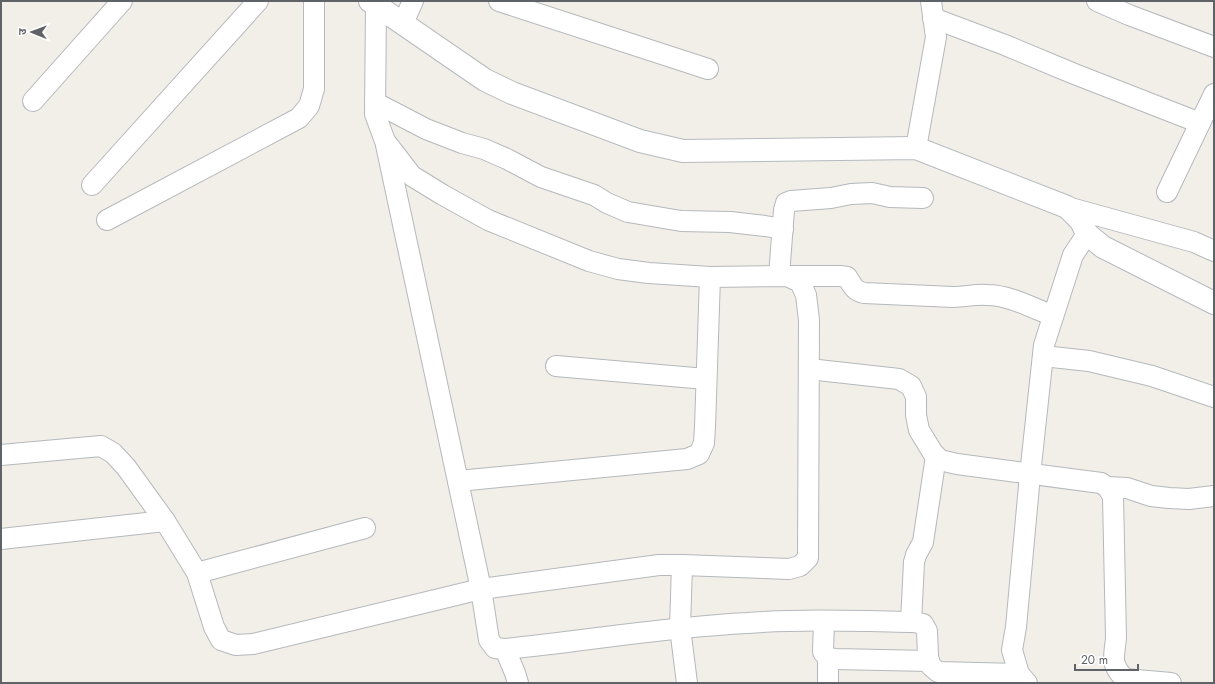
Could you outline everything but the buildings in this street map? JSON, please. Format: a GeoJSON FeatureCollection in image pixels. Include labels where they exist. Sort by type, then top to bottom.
{"type":"FeatureCollection","features":[{"type":"Feature","properties":{"kind":"street"},"geometry":{"type":"LineString","coordinates":[[33,101],[122,1]]}},
{"type":"Feature","properties":{"kind":"street"},"geometry":{"type":"LineString","coordinates":[[92,186],[258,1]]}},
{"type":"Feature","properties":{"kind":"street"},"geometry":{"type":"LineString","coordinates":[[107,220],[299,118],[309,106],[314,89],[314,1]]}},
{"type":"Feature","properties":{"kind":"street"},"geometry":{"type":"LineString","coordinates":[[403,23],[413,1]]}},
{"type":"Feature","properties":{"kind":"street"},"geometry":{"type":"LineString","coordinates":[[499,1],[708,69]]}},
{"type":"Feature","properties":{"kind":"street"},"geometry":{"type":"LineString","coordinates":[[1097,1],[1129,15],[1214,47]]}},
{"type":"Feature","properties":{"kind":"street"},"geometry":{"type":"LineString","coordinates":[[373,3],[485,80],[512,93],[640,141],[683,151],[916,148],[1067,207],[1194,242],[1214,251]]}},
{"type":"Feature","properties":{"kind":"street"},"geometry":{"type":"LineString","coordinates":[[373,3],[375,114],[385,141],[481,589],[489,640],[495,648],[505,649],[680,628],[747,622],[911,622],[923,624],[927,631],[928,656],[938,672]]}},
{"type":"Feature","properties":{"kind":"street"},"geometry":{"type":"LineString","coordinates":[[916,148],[936,37],[932,10]]}},
{"type":"Feature","properties":{"kind":"street"},"geometry":{"type":"LineString","coordinates":[[932,10],[1072,74],[1200,123]]}},
{"type":"Feature","properties":{"kind":"street"},"geometry":{"type":"LineString","coordinates":[[1167,192],[1214,94]]}},
{"type":"Feature","properties":{"kind":"street"},"geometry":{"type":"LineString","coordinates":[[376,103],[426,129],[507,159],[541,177],[594,196],[628,212],[681,221],[730,222],[783,229]]}},
{"type":"Feature","properties":{"kind":"street"},"geometry":{"type":"LineString","coordinates":[[385,141],[412,176],[443,195],[488,220],[589,261],[625,270],[710,277],[840,276],[847,277],[852,288],[864,293],[952,297],[995,295],[1005,297],[1053,316]]}},
{"type":"Feature","properties":{"kind":"street"},"geometry":{"type":"LineString","coordinates":[[783,276],[783,229],[786,203],[851,194],[872,193],[890,196],[923,198]]}},
{"type":"Feature","properties":{"kind":"street"},"geometry":{"type":"LineString","coordinates":[[1067,207],[1081,221],[1087,234],[1103,247],[1214,303]]}},
{"type":"Feature","properties":{"kind":"street"},"geometry":{"type":"LineString","coordinates":[[828,658],[938,672],[1012,678],[1012,650],[1016,627],[1044,345],[1073,255],[1087,234]]}},
{"type":"Feature","properties":{"kind":"street"},"geometry":{"type":"LineString","coordinates":[[1,454],[101,446],[113,453],[126,467],[165,521],[197,573],[214,627],[221,640],[236,645],[253,644],[481,589],[659,565],[789,569],[800,566],[808,558],[809,320],[806,295],[800,282],[783,276]]}},
{"type":"Feature","properties":{"kind":"street"},"geometry":{"type":"LineString","coordinates":[[458,481],[687,459],[699,454],[704,443],[710,277]]}},
{"type":"Feature","properties":{"kind":"street"},"geometry":{"type":"LineString","coordinates":[[1043,356],[1089,361],[1152,376],[1214,397]]}},
{"type":"Feature","properties":{"kind":"street"},"geometry":{"type":"LineString","coordinates":[[556,366],[706,379]]}},
{"type":"Feature","properties":{"kind":"street"},"geometry":{"type":"LineString","coordinates":[[809,369],[899,379],[911,386],[916,397],[916,415],[919,430],[940,460],[1030,475],[1102,483],[1107,487],[1113,496],[1116,638],[1114,660],[1117,671],[1126,679],[1171,683]]}},
{"type":"Feature","properties":{"kind":"street"},"geometry":{"type":"LineString","coordinates":[[911,622],[914,562],[923,542],[936,456]]}},
{"type":"Feature","properties":{"kind":"street"},"geometry":{"type":"LineString","coordinates":[[1107,487],[1127,488],[1151,496],[1169,498],[1189,499],[1214,496]]}},
{"type":"Feature","properties":{"kind":"street"},"geometry":{"type":"LineString","coordinates":[[1,539],[165,521]]}},
{"type":"Feature","properties":{"kind":"street"},"geometry":{"type":"LineString","coordinates":[[197,573],[365,528]]}},
{"type":"Feature","properties":{"kind":"street"},"geometry":{"type":"LineString","coordinates":[[682,565],[680,628],[687,683]]}},
{"type":"Feature","properties":{"kind":"street"},"geometry":{"type":"LineString","coordinates":[[824,621],[823,652],[828,658],[828,683]]}},
{"type":"Feature","properties":{"kind":"street"},"geometry":{"type":"LineString","coordinates":[[505,649],[518,683]]}}]}
